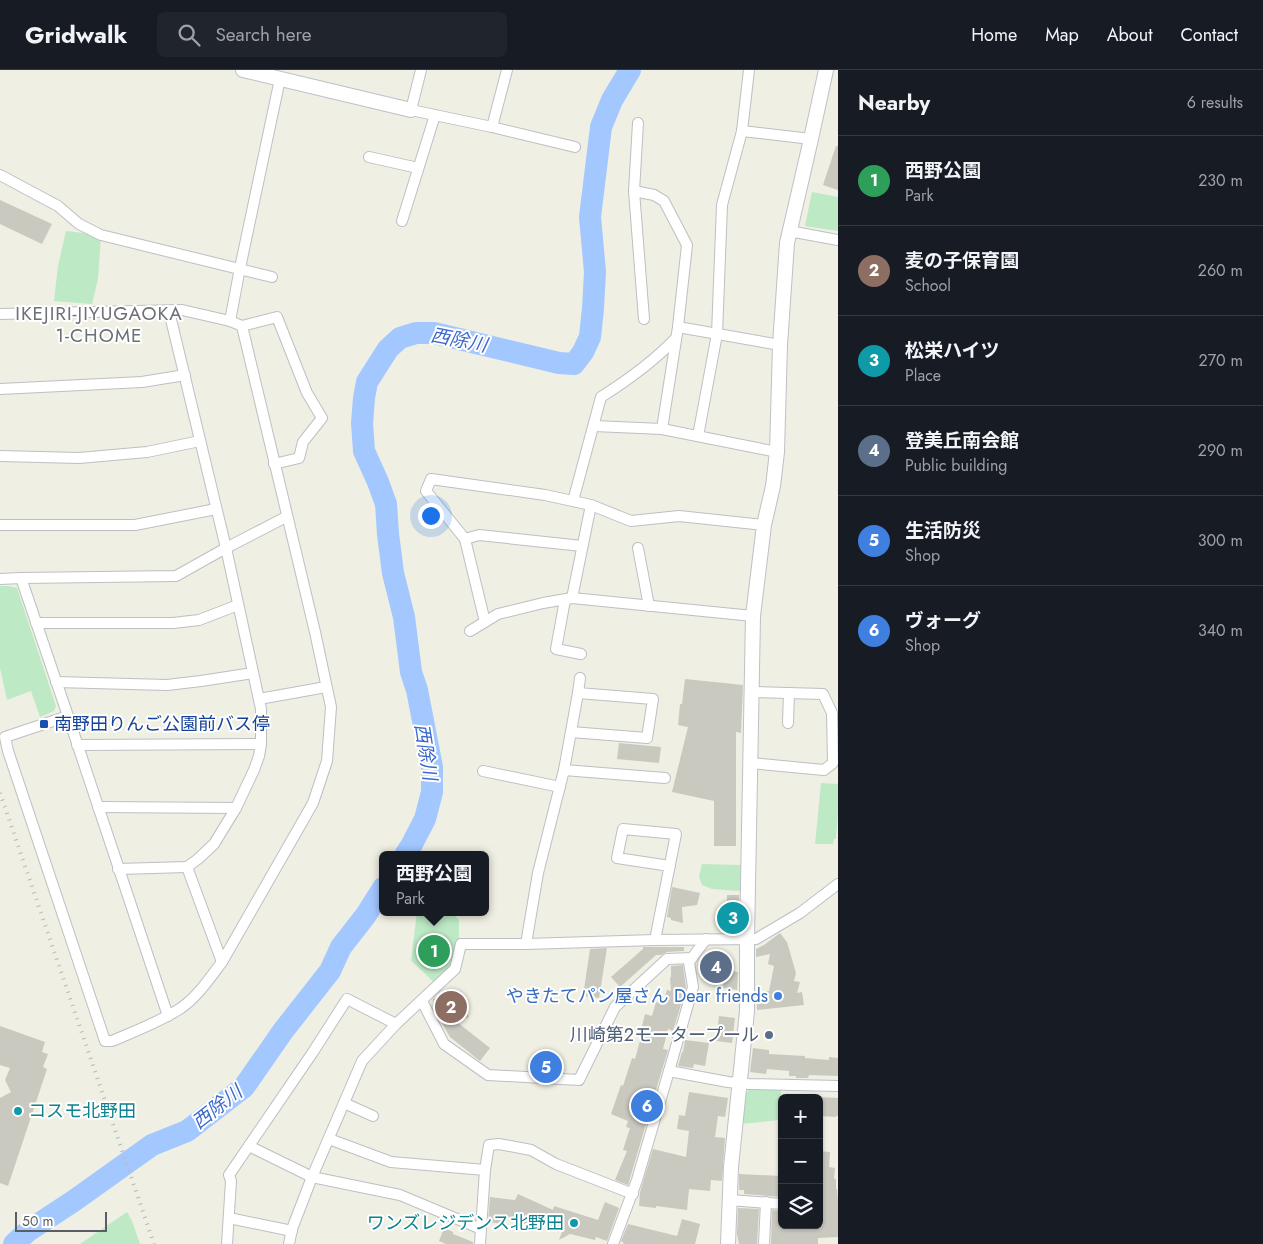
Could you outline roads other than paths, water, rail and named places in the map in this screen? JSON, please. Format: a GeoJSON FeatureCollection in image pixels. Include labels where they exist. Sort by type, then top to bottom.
{"type":"FeatureCollection","features":[{"type":"Feature","properties":{"kind":"street"},"geometry":{"type":"LineString","coordinates":[[243,70],[575,147]]}},
{"type":"Feature","properties":{"kind":"street"},"geometry":{"type":"LineString","coordinates":[[411,110],[421,70]]}},
{"type":"Feature","properties":{"kind":"street"},"geometry":{"type":"LineString","coordinates":[[492,127],[507,70]]}},
{"type":"Feature","properties":{"kind":"street"},"geometry":{"type":"LineString","coordinates":[[698,436],[717,334],[722,205],[742,131],[749,70]]}},
{"type":"Feature","properties":{"kind":"street"},"geometry":{"type":"LineString","coordinates":[[728,1244],[731,1167],[747,1011],[753,616],[764,525],[773,486],[777,452],[780,345],[787,243],[812,139],[826,70]]}},
{"type":"Feature","properties":{"kind":"street"},"geometry":{"type":"LineString","coordinates":[[230,322],[280,79]]}},
{"type":"Feature","properties":{"kind":"street"},"geometry":{"type":"LineString","coordinates":[[402,221],[435,115]]}},
{"type":"Feature","properties":{"kind":"street"},"geometry":{"type":"LineString","coordinates":[[638,123],[634,191],[644,319]]}},
{"type":"Feature","properties":{"kind":"street"},"geometry":{"type":"LineString","coordinates":[[742,131],[812,139]]}},
{"type":"Feature","properties":{"kind":"street"},"geometry":{"type":"LineString","coordinates":[[369,157],[418,168]]}},
{"type":"Feature","properties":{"kind":"street"},"geometry":{"type":"LineString","coordinates":[[0,176],[58,206],[79,224],[101,235],[272,277]]}},
{"type":"Feature","properties":{"kind":"street"},"geometry":{"type":"LineString","coordinates":[[634,191],[654,195],[664,201],[687,245],[678,327],[662,429]]}},
{"type":"Feature","properties":{"kind":"street"},"geometry":{"type":"LineString","coordinates":[[789,231],[838,240]]}},
{"type":"Feature","properties":{"kind":"street"},"geometry":{"type":"LineString","coordinates":[[118,868],[187,867],[198,859],[214,844],[236,808],[254,770],[261,744],[261,709],[259,699],[226,548],[169,310]]}},
{"type":"Feature","properties":{"kind":"street"},"geometry":{"type":"LineString","coordinates":[[0,314],[182,310],[242,326],[277,317],[306,393],[322,418],[303,442],[299,458],[274,464]]}},
{"type":"Feature","properties":{"kind":"street"},"geometry":{"type":"LineString","coordinates":[[68,716],[5,737],[10,760],[105,1041],[112,1041],[168,1016],[183,1007],[205,986],[222,962],[314,803],[327,761],[331,707],[242,326]]}},
{"type":"Feature","properties":{"kind":"street"},"geometry":{"type":"LineString","coordinates":[[678,327],[780,345]]}},
{"type":"Feature","properties":{"kind":"street"},"geometry":{"type":"LineString","coordinates":[[573,501],[601,397],[627,380],[675,339]]}},
{"type":"Feature","properties":{"kind":"street"},"geometry":{"type":"LineString","coordinates":[[0,389],[142,382],[185,375]]}},
{"type":"Feature","properties":{"kind":"street"},"geometry":{"type":"LineString","coordinates":[[594,426],[662,429],[777,452]]}},
{"type":"Feature","properties":{"kind":"street"},"geometry":{"type":"LineString","coordinates":[[0,456],[79,458],[148,452],[200,441]]}},
{"type":"Feature","properties":{"kind":"street"},"geometry":{"type":"LineString","coordinates":[[484,622],[465,539],[426,491],[431,480],[535,493],[591,505],[631,521],[679,516],[764,525]]}},
{"type":"Feature","properties":{"kind":"street"},"geometry":{"type":"LineString","coordinates":[[581,654],[556,649],[591,505]]}},
{"type":"Feature","properties":{"kind":"street"},"geometry":{"type":"LineString","coordinates":[[0,525],[135,525],[216,508]]}},
{"type":"Feature","properties":{"kind":"street"},"geometry":{"type":"LineString","coordinates":[[0,579],[176,576],[286,517]]}},
{"type":"Feature","properties":{"kind":"street"},"geometry":{"type":"LineString","coordinates":[[465,539],[479,535],[582,546]]}},
{"type":"Feature","properties":{"kind":"street"},"geometry":{"type":"LineString","coordinates":[[638,548],[649,606]]}},
{"type":"Feature","properties":{"kind":"street"},"geometry":{"type":"LineString","coordinates":[[21,578],[168,1016]]}},
{"type":"Feature","properties":{"kind":"street"},"geometry":{"type":"LineString","coordinates":[[470,631],[498,614],[569,599],[753,616]]}},
{"type":"Feature","properties":{"kind":"street"},"geometry":{"type":"LineString","coordinates":[[36,623],[173,623],[199,620],[238,605]]}},
{"type":"Feature","properties":{"kind":"street"},"geometry":{"type":"LineString","coordinates":[[56,682],[167,684],[253,673]]}},
{"type":"Feature","properties":{"kind":"street"},"geometry":{"type":"LineString","coordinates":[[526,944],[538,873],[564,770],[580,678]]}},
{"type":"Feature","properties":{"kind":"street"},"geometry":{"type":"LineString","coordinates":[[259,699],[326,687]]}},
{"type":"Feature","properties":{"kind":"street"},"geometry":{"type":"LineString","coordinates":[[750,763],[824,770],[833,763],[832,713],[823,694],[752,692]]}},
{"type":"Feature","properties":{"kind":"street"},"geometry":{"type":"LineString","coordinates":[[571,732],[647,738],[653,699],[578,693]]}},
{"type":"Feature","properties":{"kind":"street"},"geometry":{"type":"LineString","coordinates":[[788,723],[789,693]]}},
{"type":"Feature","properties":{"kind":"street"},"geometry":{"type":"LineString","coordinates":[[77,745],[261,744]]}},
{"type":"Feature","properties":{"kind":"street"},"geometry":{"type":"LineString","coordinates":[[483,770],[560,787]]}},
{"type":"Feature","properties":{"kind":"street"},"geometry":{"type":"LineString","coordinates":[[564,770],[665,778]]}},
{"type":"Feature","properties":{"kind":"street"},"geometry":{"type":"LineString","coordinates":[[98,807],[236,808]]}},
{"type":"Feature","properties":{"kind":"street"},"geometry":{"type":"LineString","coordinates":[[655,940],[670,866],[676,834],[623,829],[617,858],[670,866]]}},
{"type":"Feature","properties":{"kind":"street"},"geometry":{"type":"LineString","coordinates":[[187,867],[222,962]]}},
{"type":"Feature","properties":{"kind":"street"},"geometry":{"type":"LineString","coordinates":[[289,1244],[312,1178],[362,1061],[396,1024],[455,969],[461,944],[756,939],[800,913],[838,884]]}},
{"type":"Feature","properties":{"kind":"street"},"geometry":{"type":"LineString","coordinates":[[613,1244],[632,1194],[693,987],[689,962],[706,939]]}},
{"type":"Feature","properties":{"kind":"street"},"geometry":{"type":"LineString","coordinates":[[422,1001],[444,1044],[488,1075],[579,1080],[615,1007],[667,959],[692,958]]}},
{"type":"Feature","properties":{"kind":"street"},"geometry":{"type":"LineString","coordinates":[[227,1244],[231,1181],[229,1175],[347,999],[396,1024]]}},
{"type":"Feature","properties":{"kind":"street"},"geometry":{"type":"LineString","coordinates":[[669,1071],[740,1083],[838,1086]]}},
{"type":"Feature","properties":{"kind":"street"},"geometry":{"type":"LineString","coordinates":[[344,1104],[373,1116]]}},
{"type":"Feature","properties":{"kind":"street"},"geometry":{"type":"LineString","coordinates":[[329,1139],[391,1162],[485,1170]]}},
{"type":"Feature","properties":{"kind":"street"},"geometry":{"type":"LineString","coordinates":[[480,1244],[485,1170],[489,1145],[499,1144],[530,1150],[556,1164],[632,1194]]}},
{"type":"Feature","properties":{"kind":"street"},"geometry":{"type":"LineString","coordinates":[[249,1146],[312,1178],[400,1195],[480,1229]]}},
{"type":"Feature","properties":{"kind":"street"},"geometry":{"type":"LineString","coordinates":[[730,1200],[778,1204]]}},
{"type":"Feature","properties":{"kind":"street"},"geometry":{"type":"LineString","coordinates":[[764,1244],[766,1202]]}},
{"type":"Feature","properties":{"kind":"street"},"geometry":{"type":"LineString","coordinates":[[229,1218],[292,1231]]}},
{"type":"Feature","properties":{"kind":"waterway","name":"西除川"},"geometry":{"type":"LineString","coordinates":[[408,851],[425,819],[432,792],[432,767],[417,690],[411,672],[404,617],[393,573],[386,504],[364,451],[362,423],[367,382],[388,349],[400,338],[416,333],[434,333],[559,363],[574,364],[583,352],[590,337],[595,272],[590,217],[601,127],[612,100],[630,70]]}},
{"type":"Feature","properties":{"kind":"waterway","name":"西除川"},"geometry":{"type":"LineString","coordinates":[[14,1244],[28,1231],[152,1145],[187,1131],[244,1087],[283,1031],[330,971],[341,947],[366,915],[379,894]]}},
{"type":"Feature","properties":{"kind":"railway"},"geometry":{"type":"LineString","coordinates":[[0,793],[154,1244]]}},
{"type":"Feature","properties":{"kind":"place","name":"南野田りんご公園前バス停"},"geometry":{"type":"Point","coordinates":[44,724]}},
{"type":"Feature","properties":{"kind":"place","name":"松栄ハイツ"},"geometry":{"type":"Point","coordinates":[733,918]}},
{"type":"Feature","properties":{"kind":"place","name":"西野公園"},"geometry":{"type":"Point","coordinates":[434,951]}},
{"type":"Feature","properties":{"kind":"place","name":"登美丘南会館"},"geometry":{"type":"Point","coordinates":[716,967]}},
{"type":"Feature","properties":{"kind":"place","name":"やきたてパン屋さん Dear friends"},"geometry":{"type":"Point","coordinates":[778,996]}},
{"type":"Feature","properties":{"kind":"place","name":"麦の子保育園"},"geometry":{"type":"Point","coordinates":[451,1007]}},
{"type":"Feature","properties":{"kind":"place","name":"川崎第2モータープール"},"geometry":{"type":"Point","coordinates":[769,1035]}},
{"type":"Feature","properties":{"kind":"place","name":"生活防災"},"geometry":{"type":"Point","coordinates":[546,1067]}},
{"type":"Feature","properties":{"kind":"place","name":"ヴォーグ"},"geometry":{"type":"Point","coordinates":[647,1106]}},
{"type":"Feature","properties":{"kind":"place","name":"コスモ北野田"},"geometry":{"type":"Point","coordinates":[18,1111]}},
{"type":"Feature","properties":{"kind":"place","name":"ワンズレジデンス北野田"},"geometry":{"type":"Point","coordinates":[574,1223]}},
{"type":"Feature","properties":{"kind":"district","name":"IKEJIRI-JIYUGAOKA 1-CHOME"},"geometry":{"type":"Point","coordinates":[99,324]}}]}
